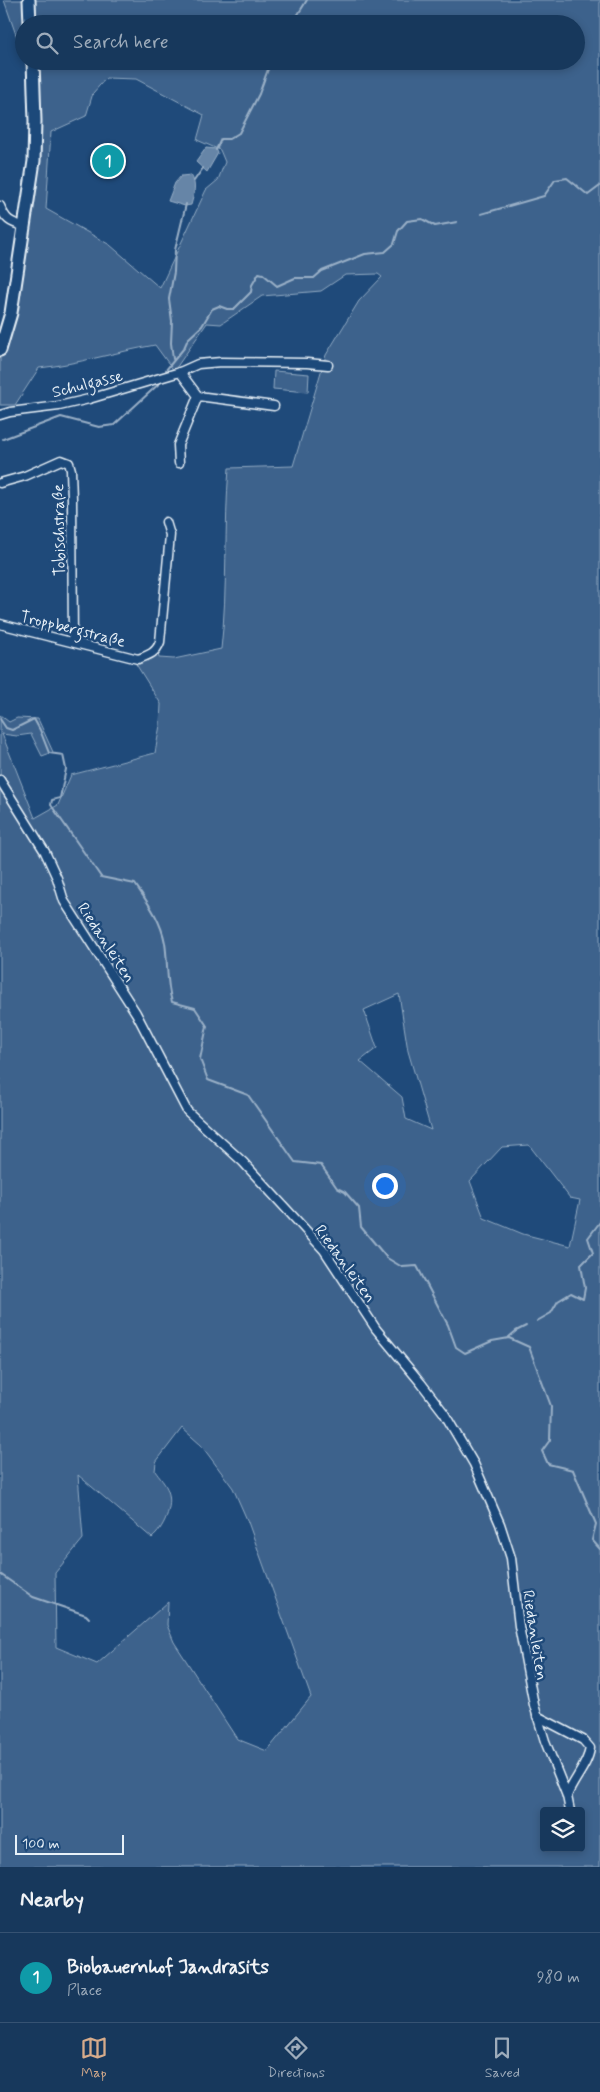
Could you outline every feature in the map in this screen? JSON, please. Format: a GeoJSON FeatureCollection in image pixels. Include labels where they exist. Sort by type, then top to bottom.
{"type":"FeatureCollection","features":[{"type":"Feature","properties":{"kind":"street"},"geometry":{"type":"LineString","coordinates":[[29,0],[30,15]]}},
{"type":"Feature","properties":{"kind":"street"},"geometry":{"type":"LineString","coordinates":[[1,346],[11,313],[34,161],[33,70]]}},
{"type":"Feature","properties":{"kind":"street"},"geometry":{"type":"LineString","coordinates":[[0,206],[5,218],[14,224],[24,226]]}},
{"type":"Feature","properties":{"kind":"street","name":"Schulgasse"},"geometry":{"type":"LineString","coordinates":[[0,416],[10,412],[59,406],[89,399],[180,372],[198,364],[221,362],[328,365]]}},
{"type":"Feature","properties":{"kind":"street"},"geometry":{"type":"LineString","coordinates":[[180,372],[198,396],[274,406]]}},
{"type":"Feature","properties":{"kind":"street"},"geometry":{"type":"LineString","coordinates":[[179,463],[178,445],[198,396]]}},
{"type":"Feature","properties":{"kind":"street","name":"Tobischstraße"},"geometry":{"type":"LineString","coordinates":[[0,483],[25,476],[61,460],[69,463],[72,499],[72,641]]}},
{"type":"Feature","properties":{"kind":"street","name":"Troppbergstraße"},"geometry":{"type":"LineString","coordinates":[[0,624],[138,659],[152,653],[157,649],[160,642],[170,535],[166,522]]}},
{"type":"Feature","properties":{"kind":"street","name":"Riedanleiten"},"geometry":{"type":"LineString","coordinates":[[0,780],[46,852],[64,901],[136,1013],[186,1111],[243,1162],[324,1250],[376,1329],[421,1382],[444,1413],[465,1448],[487,1490],[511,1558],[519,1626],[537,1716],[567,1796],[569,1807]]}},
{"type":"Feature","properties":{"kind":"street"},"geometry":{"type":"LineString","coordinates":[[537,1716],[583,1740],[590,1748],[586,1760],[567,1796]]}},
{"type":"Feature","properties":{"kind":"shaded area"},"geometry":{"type":"Polygon","coordinates":[[[4,0],[600,0],[600,1867],[0,1867],[0,715],[9,722],[17,718],[38,719],[53,752],[42,756],[31,734],[17,736],[2,734],[35,818],[58,805],[71,775],[155,753],[160,725],[161,704],[136,664],[158,654],[159,658],[174,659],[221,649],[225,604],[229,468],[293,466],[326,355],[359,301],[382,277],[378,274],[345,275],[321,291],[262,296],[221,324],[207,323],[174,371],[155,345],[68,364],[39,368],[15,405],[0,405],[0,341],[30,159],[28,70],[585,70],[585,15],[15,15],[15,32],[4,0]],[[106,78],[93,93],[86,116],[51,132],[46,209],[110,245],[160,288],[206,190],[218,180],[225,162],[220,150],[197,140],[204,115],[136,79],[106,78]],[[399,994],[364,1010],[377,1048],[360,1061],[402,1097],[406,1119],[431,1130],[408,1051],[399,994]],[[529,1145],[502,1147],[470,1181],[484,1218],[523,1234],[570,1246],[580,1200],[570,1198],[529,1145]],[[182,1428],[156,1462],[155,1471],[167,1488],[170,1503],[160,1529],[152,1538],[78,1475],[83,1539],[55,1573],[56,1647],[97,1664],[168,1602],[167,1625],[174,1642],[237,1739],[267,1751],[311,1697],[248,1522],[233,1488],[201,1445],[182,1428]]]}},
{"type":"Feature","properties":{"kind":"shaded area"},"geometry":{"type":"Polygon","coordinates":[[[206,148],[216,149],[218,153],[207,172],[196,162],[206,148]]]}},
{"type":"Feature","properties":{"kind":"shaded area"},"geometry":{"type":"Polygon","coordinates":[[[191,175],[194,193],[191,205],[185,206],[168,201],[175,183],[181,176],[191,175]]]}},
{"type":"Feature","properties":{"kind":"shaded area"},"geometry":{"type":"Polygon","coordinates":[[[274,371],[309,374],[308,392],[273,389],[274,371]]]}},
{"type":"Feature","properties":{"kind":"waterway"},"geometry":{"type":"LineString","coordinates":[[298,15],[307,0]]}},
{"type":"Feature","properties":{"kind":"waterway"},"geometry":{"type":"LineString","coordinates":[[216,150],[221,139],[229,139],[239,133],[259,94],[268,70]]}},
{"type":"Feature","properties":{"kind":"waterway"},"geometry":{"type":"LineString","coordinates":[[194,181],[203,168]]}},
{"type":"Feature","properties":{"kind":"waterway"},"geometry":{"type":"LineString","coordinates":[[481,214],[544,196],[555,180],[567,178],[588,195],[600,186]]}},
{"type":"Feature","properties":{"kind":"waterway"},"geometry":{"type":"LineString","coordinates":[[173,359],[171,343],[172,321],[169,299],[174,272],[175,250],[186,204]]}},
{"type":"Feature","properties":{"kind":"waterway"},"geometry":{"type":"LineString","coordinates":[[166,370],[184,348],[188,339],[202,326],[212,309],[219,306],[234,309],[251,292],[252,285],[259,273],[263,274],[277,286],[295,278],[314,278],[322,271],[365,254],[385,252],[394,244],[398,231],[407,221],[422,219],[435,226],[457,222]]}},
{"type":"Feature","properties":{"kind":"waterway"},"geometry":{"type":"LineString","coordinates":[[3,439],[61,417],[99,427],[114,425],[162,381]]}},
{"type":"Feature","properties":{"kind":"waterway"},"geometry":{"type":"LineString","coordinates":[[0,719],[6,728],[12,730],[34,719],[49,753],[63,755],[66,769],[60,798],[52,800],[51,805],[101,877],[135,884],[153,912],[165,943],[172,1002],[195,1008],[207,1026],[200,1059],[208,1080],[248,1095],[295,1162],[321,1165],[337,1188],[345,1192],[359,1208],[361,1227],[387,1258],[402,1267],[417,1266],[448,1325],[456,1347],[465,1353],[492,1341],[509,1338],[529,1347],[551,1406],[550,1440],[542,1451],[548,1464],[573,1470],[596,1524],[592,1540],[600,1549]]}},
{"type":"Feature","properties":{"kind":"waterway"},"geometry":{"type":"LineString","coordinates":[[537,1321],[551,1313],[558,1301],[571,1293],[583,1299],[585,1288],[581,1265],[593,1253],[588,1238],[600,1222]]}},
{"type":"Feature","properties":{"kind":"waterway"},"geometry":{"type":"LineString","coordinates":[[509,1337],[526,1326]]}},
{"type":"Feature","properties":{"kind":"waterway"},"geometry":{"type":"LineString","coordinates":[[0,1574],[33,1597],[86,1615],[89,1618]]}},
{"type":"Feature","properties":{"kind":"place","name":"Biobauernhof Jandrasits"},"geometry":{"type":"Point","coordinates":[108,161]}}]}
